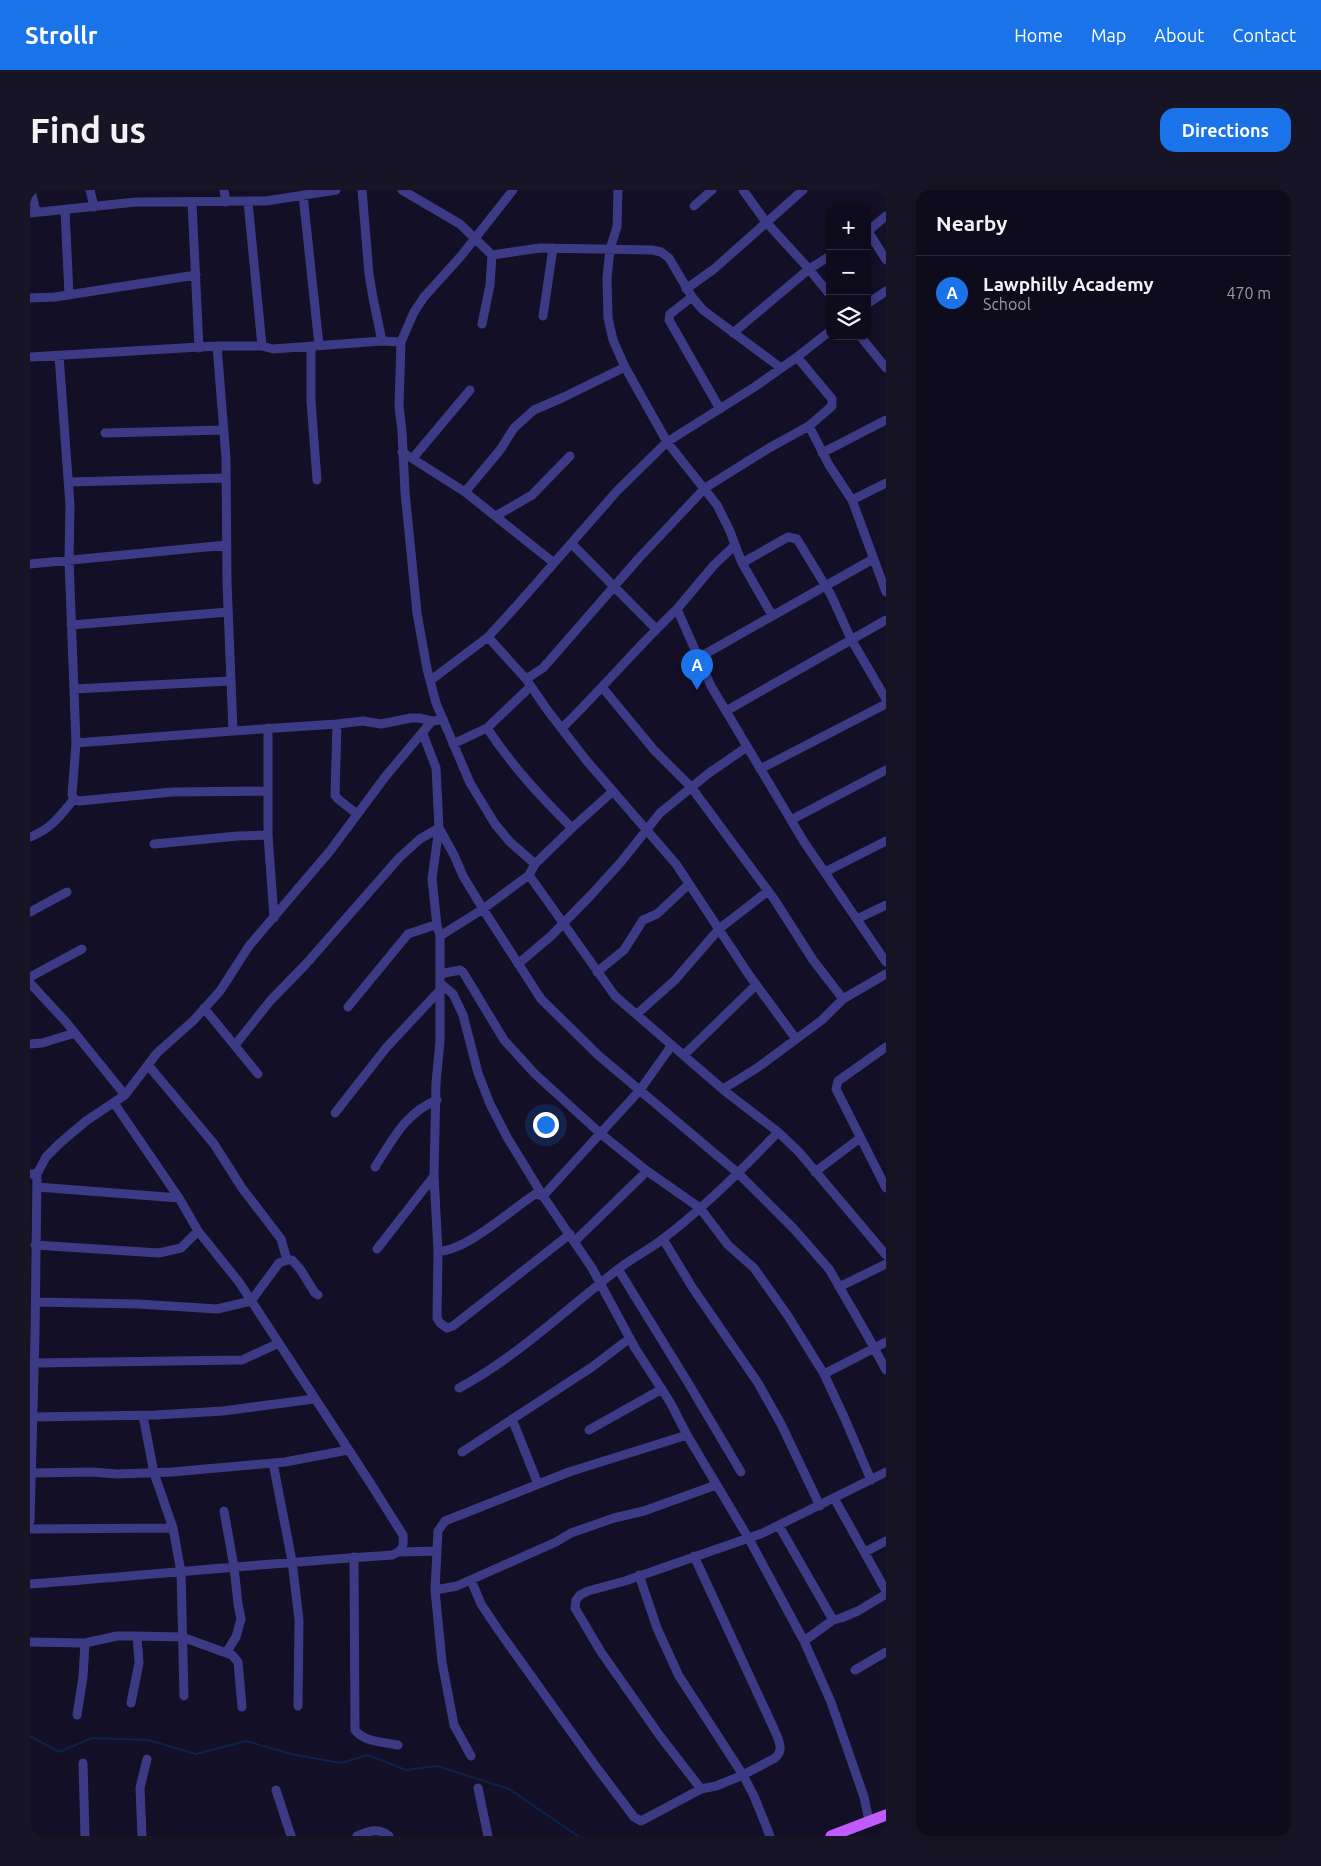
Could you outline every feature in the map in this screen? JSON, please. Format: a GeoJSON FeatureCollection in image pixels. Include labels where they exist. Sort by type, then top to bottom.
{"type":"FeatureCollection","features":[{"type":"Feature","properties":{"kind":"main road"},"geometry":{"type":"LineString","coordinates":[[839,1835],[886,1814]]}},
{"type":"Feature","properties":{"kind":"street"},"geometry":{"type":"LineString","coordinates":[[31,190],[33,213],[136,202],[266,201],[336,190]]}},
{"type":"Feature","properties":{"kind":"street"},"geometry":{"type":"LineString","coordinates":[[90,190],[94,207]]}},
{"type":"Feature","properties":{"kind":"street"},"geometry":{"type":"LineString","coordinates":[[224,190],[226,202]]}},
{"type":"Feature","properties":{"kind":"street"},"geometry":{"type":"LineString","coordinates":[[362,190],[370,282],[382,341]]}},
{"type":"Feature","properties":{"kind":"street"},"geometry":{"type":"LineString","coordinates":[[402,190],[460,224],[492,255],[490,285],[482,324]]}},
{"type":"Feature","properties":{"kind":"street"},"geometry":{"type":"LineString","coordinates":[[513,190],[476,238],[424,297],[407,326],[401,342],[399,406],[417,613],[427,669],[442,720],[470,783],[496,824],[510,842],[535,864]]}},
{"type":"Feature","properties":{"kind":"street"},"geometry":{"type":"LineString","coordinates":[[618,190],[617,227],[610,249],[607,278],[608,318],[613,340],[625,367],[667,442],[705,488],[724,517],[742,563],[772,615]]}},
{"type":"Feature","properties":{"kind":"street"},"geometry":{"type":"LineString","coordinates":[[694,206],[712,190]]}},
{"type":"Feature","properties":{"kind":"street"},"geometry":{"type":"LineString","coordinates":[[743,190],[766,222],[826,290]]}},
{"type":"Feature","properties":{"kind":"street"},"geometry":{"type":"LineString","coordinates":[[686,288],[714,269],[803,190]]}},
{"type":"Feature","properties":{"kind":"street"},"geometry":{"type":"LineString","coordinates":[[303,195],[315,346],[311,401],[317,480]]}},
{"type":"Feature","properties":{"kind":"street"},"geometry":{"type":"LineString","coordinates":[[248,202],[262,346]]}},
{"type":"Feature","properties":{"kind":"street"},"geometry":{"type":"LineString","coordinates":[[192,203],[199,348]]}},
{"type":"Feature","properties":{"kind":"street"},"geometry":{"type":"LineString","coordinates":[[65,210],[69,295]]}},
{"type":"Feature","properties":{"kind":"street"},"geometry":{"type":"LineString","coordinates":[[871,229],[886,216]]}},
{"type":"Feature","properties":{"kind":"street"},"geometry":{"type":"LineString","coordinates":[[871,237],[886,260]]}},
{"type":"Feature","properties":{"kind":"street"},"geometry":{"type":"LineString","coordinates":[[492,255],[524,249],[553,248],[652,250],[661,252],[669,258],[692,297],[707,313],[781,368]]}},
{"type":"Feature","properties":{"kind":"street"},"geometry":{"type":"LineString","coordinates":[[543,316],[553,248]]}},
{"type":"Feature","properties":{"kind":"street"},"geometry":{"type":"LineString","coordinates":[[733,332],[809,269],[826,258]]}},
{"type":"Feature","properties":{"kind":"street"},"geometry":{"type":"LineString","coordinates":[[30,298],[69,295],[196,276]]}},
{"type":"Feature","properties":{"kind":"street"},"geometry":{"type":"LineString","coordinates":[[871,301],[886,291]]}},
{"type":"Feature","properties":{"kind":"street"},"geometry":{"type":"LineString","coordinates":[[692,297],[670,314],[669,320],[720,409]]}},
{"type":"Feature","properties":{"kind":"street"},"geometry":{"type":"LineString","coordinates":[[431,680],[488,637],[617,491],[667,442],[756,386],[798,357],[826,334]]}},
{"type":"Feature","properties":{"kind":"street"},"geometry":{"type":"LineString","coordinates":[[863,340],[886,368]]}},
{"type":"Feature","properties":{"kind":"street"},"geometry":{"type":"LineString","coordinates":[[30,357],[217,346],[262,346],[273,349],[382,341],[401,342]]}},
{"type":"Feature","properties":{"kind":"street"},"geometry":{"type":"LineString","coordinates":[[217,346],[224,430],[230,681],[233,730]]}},
{"type":"Feature","properties":{"kind":"street"},"geometry":{"type":"LineString","coordinates":[[59,356],[70,505],[69,560],[76,743],[72,795],[74,799]]}},
{"type":"Feature","properties":{"kind":"street"},"geometry":{"type":"LineString","coordinates":[[453,744],[487,728],[543,668],[613,587],[705,488],[769,448],[809,426],[832,406],[833,402],[798,357]]}},
{"type":"Feature","properties":{"kind":"street"},"geometry":{"type":"LineString","coordinates":[[465,492],[500,450],[514,428],[534,410],[564,398],[625,367]]}},
{"type":"Feature","properties":{"kind":"street"},"geometry":{"type":"LineString","coordinates":[[413,458],[470,390]]}},
{"type":"Feature","properties":{"kind":"street"},"geometry":{"type":"LineString","coordinates":[[822,453],[886,420]]}},
{"type":"Feature","properties":{"kind":"street"},"geometry":{"type":"LineString","coordinates":[[809,426],[822,453],[852,500],[886,592]]}},
{"type":"Feature","properties":{"kind":"street"},"geometry":{"type":"LineString","coordinates":[[105,433],[224,430]]}},
{"type":"Feature","properties":{"kind":"street"},"geometry":{"type":"LineString","coordinates":[[402,452],[465,492],[554,563]]}},
{"type":"Feature","properties":{"kind":"street"},"geometry":{"type":"LineString","coordinates":[[496,516],[532,495],[570,456]]}},
{"type":"Feature","properties":{"kind":"street"},"geometry":{"type":"LineString","coordinates":[[68,482],[226,478]]}},
{"type":"Feature","properties":{"kind":"street"},"geometry":{"type":"LineString","coordinates":[[852,500],[886,483]]}},
{"type":"Feature","properties":{"kind":"street"},"geometry":{"type":"LineString","coordinates":[[742,563],[788,538],[793,537],[797,539],[832,596],[851,639],[886,699]]}},
{"type":"Feature","properties":{"kind":"street"},"geometry":{"type":"LineString","coordinates":[[572,544],[656,629]]}},
{"type":"Feature","properties":{"kind":"street"},"geometry":{"type":"LineString","coordinates":[[30,564],[227,545]]}},
{"type":"Feature","properties":{"kind":"street"},"geometry":{"type":"LineString","coordinates":[[562,728],[677,609],[714,565],[735,545]]}},
{"type":"Feature","properties":{"kind":"street"},"geometry":{"type":"LineString","coordinates":[[698,658],[873,559]]}},
{"type":"Feature","properties":{"kind":"street"},"geometry":{"type":"LineString","coordinates":[[677,609],[711,686],[760,769],[791,820],[886,962]]}},
{"type":"Feature","properties":{"kind":"street"},"geometry":{"type":"LineString","coordinates":[[72,625],[228,612]]}},
{"type":"Feature","properties":{"kind":"street"},"geometry":{"type":"LineString","coordinates":[[726,711],[886,620]]}},
{"type":"Feature","properties":{"kind":"street"},"geometry":{"type":"LineString","coordinates":[[488,637],[529,683],[612,792],[676,864],[756,985],[796,1039]]}},
{"type":"Feature","properties":{"kind":"street"},"geometry":{"type":"LineString","coordinates":[[74,689],[230,681]]}},
{"type":"Feature","properties":{"kind":"street"},"geometry":{"type":"LineString","coordinates":[[602,687],[654,750],[691,786],[768,891],[813,960],[843,999]]}},
{"type":"Feature","properties":{"kind":"street"},"geometry":{"type":"LineString","coordinates":[[760,769],[886,704]]}},
{"type":"Feature","properties":{"kind":"street"},"geometry":{"type":"LineString","coordinates":[[76,743],[363,721],[381,724],[419,718],[432,721],[442,720]]}},
{"type":"Feature","properties":{"kind":"street"},"geometry":{"type":"LineString","coordinates":[[30,1521],[33,1336],[36,1302],[37,1187],[34,1174],[60,1143],[86,1121],[125,1095],[157,1054],[194,1020],[220,991],[249,946],[330,851],[385,777],[432,721]]}},
{"type":"Feature","properties":{"kind":"street"},"geometry":{"type":"LineString","coordinates":[[337,724],[336,795],[338,799],[358,814]]}},
{"type":"Feature","properties":{"kind":"street"},"geometry":{"type":"LineString","coordinates":[[268,728],[268,835],[274,918]]}},
{"type":"Feature","properties":{"kind":"street"},"geometry":{"type":"LineString","coordinates":[[487,728],[524,779],[572,828]]}},
{"type":"Feature","properties":{"kind":"street"},"geometry":{"type":"LineString","coordinates":[[423,734],[436,768],[439,828],[432,879],[437,926],[440,936],[434,1176],[438,1251],[437,1318],[440,1323],[447,1328],[453,1326],[572,1238],[647,1171]]}},
{"type":"Feature","properties":{"kind":"street"},"geometry":{"type":"LineString","coordinates":[[518,964],[563,924],[621,862],[656,816],[691,786],[747,747]]}},
{"type":"Feature","properties":{"kind":"street"},"geometry":{"type":"LineString","coordinates":[[791,820],[886,770]]}},
{"type":"Feature","properties":{"kind":"street"},"geometry":{"type":"LineString","coordinates":[[74,799],[79,801],[172,792],[268,791]]}},
{"type":"Feature","properties":{"kind":"street"},"geometry":{"type":"LineString","coordinates":[[440,936],[483,909],[529,875],[535,864],[612,792]]}},
{"type":"Feature","properties":{"kind":"street"},"geometry":{"type":"LineString","coordinates":[[30,837],[52,825],[74,799]]}},
{"type":"Feature","properties":{"kind":"street"},"geometry":{"type":"LineString","coordinates":[[439,828],[463,876],[518,964],[542,998],[563,1022],[598,1056],[739,1174],[794,1229],[828,1269],[886,1370]]}},
{"type":"Feature","properties":{"kind":"street"},"geometry":{"type":"LineString","coordinates":[[235,1046],[271,1000],[306,964],[399,858],[420,839],[439,828]]}},
{"type":"Feature","properties":{"kind":"street"},"geometry":{"type":"LineString","coordinates":[[154,844],[268,835]]}},
{"type":"Feature","properties":{"kind":"street"},"geometry":{"type":"LineString","coordinates":[[825,872],[886,841]]}},
{"type":"Feature","properties":{"kind":"street"},"geometry":{"type":"LineString","coordinates":[[529,875],[616,996],[723,1089],[778,1132],[799,1152],[886,1255]]}},
{"type":"Feature","properties":{"kind":"street"},"geometry":{"type":"LineString","coordinates":[[597,972],[624,950],[643,920],[657,914],[689,884]]}},
{"type":"Feature","properties":{"kind":"street"},"geometry":{"type":"LineString","coordinates":[[638,1014],[675,980],[719,929],[768,891]]}},
{"type":"Feature","properties":{"kind":"street"},"geometry":{"type":"LineString","coordinates":[[30,912],[67,892]]}},
{"type":"Feature","properties":{"kind":"street"},"geometry":{"type":"LineString","coordinates":[[857,919],[886,905]]}},
{"type":"Feature","properties":{"kind":"street"},"geometry":{"type":"LineString","coordinates":[[348,1007],[408,934],[437,926]]}},
{"type":"Feature","properties":{"kind":"street"},"geometry":{"type":"LineString","coordinates":[[30,977],[82,949]]}},
{"type":"Feature","properties":{"kind":"street"},"geometry":{"type":"LineString","coordinates":[[335,1113],[440,982],[460,970],[463,972],[504,1040],[535,1074],[601,1134],[647,1171],[700,1208],[728,1245],[760,1275],[824,1374],[871,1480]]}},
{"type":"Feature","properties":{"kind":"street"},"geometry":{"type":"LineString","coordinates":[[723,1089],[757,1068],[822,1020],[843,999],[886,974]]}},
{"type":"Feature","properties":{"kind":"street"},"geometry":{"type":"LineString","coordinates":[[440,982],[453,994],[463,1014],[475,1065],[490,1104],[507,1137],[543,1196],[601,1283],[630,1338],[748,1539],[804,1641],[831,1702],[864,1797],[869,1821]]}},
{"type":"Feature","properties":{"kind":"street"},"geometry":{"type":"LineString","coordinates":[[30,983],[75,1033],[125,1095]]}},
{"type":"Feature","properties":{"kind":"street"},"geometry":{"type":"LineString","coordinates":[[684,1055],[756,985]]}},
{"type":"Feature","properties":{"kind":"street"},"geometry":{"type":"LineString","coordinates":[[204,1008],[258,1074]]}},
{"type":"Feature","properties":{"kind":"street"},"geometry":{"type":"LineString","coordinates":[[30,1044],[42,1043],[75,1033]]}},
{"type":"Feature","properties":{"kind":"street"},"geometry":{"type":"LineString","coordinates":[[543,1196],[640,1090],[672,1045]]}},
{"type":"Feature","properties":{"kind":"street"},"geometry":{"type":"LineString","coordinates":[[886,1061],[883,1049],[838,1082],[836,1089],[860,1138],[883,1172],[886,1188]]}},
{"type":"Feature","properties":{"kind":"street"},"geometry":{"type":"LineString","coordinates":[[148,1065],[214,1144],[242,1188],[281,1239],[286,1260]]}},
{"type":"Feature","properties":{"kind":"street"},"geometry":{"type":"LineString","coordinates":[[375,1167],[405,1121],[420,1108],[437,1100]]}},
{"type":"Feature","properties":{"kind":"street"},"geometry":{"type":"LineString","coordinates":[[114,1103],[179,1198],[198,1230],[239,1282],[348,1450],[402,1535],[404,1545],[400,1552]]}},
{"type":"Feature","properties":{"kind":"street"},"geometry":{"type":"LineString","coordinates":[[459,1388],[481,1376],[515,1352],[618,1269],[663,1239],[739,1174],[778,1132]]}},
{"type":"Feature","properties":{"kind":"street"},"geometry":{"type":"LineString","coordinates":[[815,1172],[860,1138]]}},
{"type":"Feature","properties":{"kind":"street"},"geometry":{"type":"LineString","coordinates":[[377,1250],[434,1176]]}},
{"type":"Feature","properties":{"kind":"street"},"geometry":{"type":"LineString","coordinates":[[37,1187],[179,1198]]}},
{"type":"Feature","properties":{"kind":"street"},"geometry":{"type":"LineString","coordinates":[[438,1251],[445,1251],[466,1242],[535,1194],[543,1196]]}},
{"type":"Feature","properties":{"kind":"street"},"geometry":{"type":"LineString","coordinates":[[35,1245],[159,1254],[182,1248],[198,1230]]}},
{"type":"Feature","properties":{"kind":"street"},"geometry":{"type":"LineString","coordinates":[[663,1239],[692,1287],[758,1383],[781,1424],[820,1506]]}},
{"type":"Feature","properties":{"kind":"street"},"geometry":{"type":"LineString","coordinates":[[36,1302],[138,1304],[217,1309],[251,1301],[280,1264],[286,1260],[292,1260],[300,1268],[318,1295]]}},
{"type":"Feature","properties":{"kind":"street"},"geometry":{"type":"LineString","coordinates":[[839,1287],[886,1264]]}},
{"type":"Feature","properties":{"kind":"street"},"geometry":{"type":"LineString","coordinates":[[618,1269],[741,1472]]}},
{"type":"Feature","properties":{"kind":"street"},"geometry":{"type":"LineString","coordinates":[[462,1452],[592,1367],[630,1338]]}},
{"type":"Feature","properties":{"kind":"street"},"geometry":{"type":"LineString","coordinates":[[824,1374],[886,1342]]}},
{"type":"Feature","properties":{"kind":"street"},"geometry":{"type":"LineString","coordinates":[[34,1363],[242,1360],[279,1344]]}},
{"type":"Feature","properties":{"kind":"street"},"geometry":{"type":"LineString","coordinates":[[589,1430],[662,1390]]}},
{"type":"Feature","properties":{"kind":"street"},"geometry":{"type":"LineString","coordinates":[[33,1418],[143,1416],[223,1411],[314,1399]]}},
{"type":"Feature","properties":{"kind":"street"},"geometry":{"type":"LineString","coordinates":[[143,1416],[154,1473],[173,1528],[181,1572],[184,1696]]}},
{"type":"Feature","properties":{"kind":"street"},"geometry":{"type":"LineString","coordinates":[[512,1419],[538,1484]]}},
{"type":"Feature","properties":{"kind":"street"},"geometry":{"type":"LineString","coordinates":[[471,1756],[454,1725],[442,1662],[435,1590],[438,1531],[445,1521],[538,1484],[588,1465],[687,1435]]}},
{"type":"Feature","properties":{"kind":"street"},"geometry":{"type":"LineString","coordinates":[[32,1473],[154,1473],[273,1463],[348,1450]]}},
{"type":"Feature","properties":{"kind":"street"},"geometry":{"type":"LineString","coordinates":[[273,1463],[292,1561],[298,1620],[298,1706]]}},
{"type":"Feature","properties":{"kind":"street"},"geometry":{"type":"LineString","coordinates":[[701,1789],[660,1736],[601,1652],[575,1608],[576,1600],[580,1595],[588,1591],[625,1581],[748,1539],[779,1526],[886,1472]]}},
{"type":"Feature","properties":{"kind":"street"},"geometry":{"type":"LineString","coordinates":[[435,1590],[457,1586],[577,1531],[614,1518],[644,1511],[716,1485]]}},
{"type":"Feature","properties":{"kind":"street"},"geometry":{"type":"LineString","coordinates":[[804,1641],[833,1620],[858,1612],[886,1593],[834,1498]]}},
{"type":"Feature","properties":{"kind":"street"},"geometry":{"type":"LineString","coordinates":[[224,1511],[241,1619],[236,1637],[226,1653]]}},
{"type":"Feature","properties":{"kind":"street"},"geometry":{"type":"LineString","coordinates":[[779,1526],[833,1620]]}},
{"type":"Feature","properties":{"kind":"street"},"geometry":{"type":"LineString","coordinates":[[30,1529],[173,1528]]}},
{"type":"Feature","properties":{"kind":"street"},"geometry":{"type":"LineString","coordinates":[[865,1552],[886,1541]]}},
{"type":"Feature","properties":{"kind":"street"},"geometry":{"type":"LineString","coordinates":[[30,1584],[437,1550]]}},
{"type":"Feature","properties":{"kind":"street"},"geometry":{"type":"LineString","coordinates":[[471,1580],[481,1604],[490,1618],[597,1768],[634,1817],[641,1821],[701,1789],[716,1786],[743,1775],[775,1758],[779,1754],[781,1747],[761,1699],[726,1628],[694,1556]]}},
{"type":"Feature","properties":{"kind":"street"},"geometry":{"type":"LineString","coordinates":[[354,1557],[355,1730],[365,1738],[398,1745]]}},
{"type":"Feature","properties":{"kind":"street"},"geometry":{"type":"LineString","coordinates":[[639,1575],[657,1628],[679,1676],[743,1775],[770,1836]]}},
{"type":"Feature","properties":{"kind":"street"},"geometry":{"type":"LineString","coordinates":[[30,1642],[85,1642],[117,1636],[182,1637],[232,1655],[238,1662],[242,1707]]}},
{"type":"Feature","properties":{"kind":"street"},"geometry":{"type":"LineString","coordinates":[[131,1704],[139,1663],[137,1636]]}},
{"type":"Feature","properties":{"kind":"street"},"geometry":{"type":"LineString","coordinates":[[76,1715],[83,1677],[85,1642]]}},
{"type":"Feature","properties":{"kind":"street"},"geometry":{"type":"LineString","coordinates":[[855,1670],[885,1653]]}},
{"type":"Feature","properties":{"kind":"street"},"geometry":{"type":"LineString","coordinates":[[142,1836],[140,1788],[147,1759]]}},
{"type":"Feature","properties":{"kind":"street"},"geometry":{"type":"LineString","coordinates":[[83,1762],[85,1836]]}},
{"type":"Feature","properties":{"kind":"street"},"geometry":{"type":"LineString","coordinates":[[478,1788],[488,1836]]}},
{"type":"Feature","properties":{"kind":"street"},"geometry":{"type":"LineString","coordinates":[[276,1790],[291,1836]]}},
{"type":"Feature","properties":{"kind":"street"},"geometry":{"type":"LineString","coordinates":[[358,1836],[370,1830],[384,1831],[389,1836]]}},
{"type":"Feature","properties":{"kind":"waterway"},"geometry":{"type":"LineString","coordinates":[[30,1736],[59,1752],[92,1738],[148,1740],[196,1754],[246,1741],[291,1754],[341,1763],[368,1755],[406,1770],[437,1766],[509,1789],[578,1836]]}},
{"type":"Feature","properties":{"kind":"place","name":"Lawphilly Academy"},"geometry":{"type":"Point","coordinates":[697,690]}}]}
